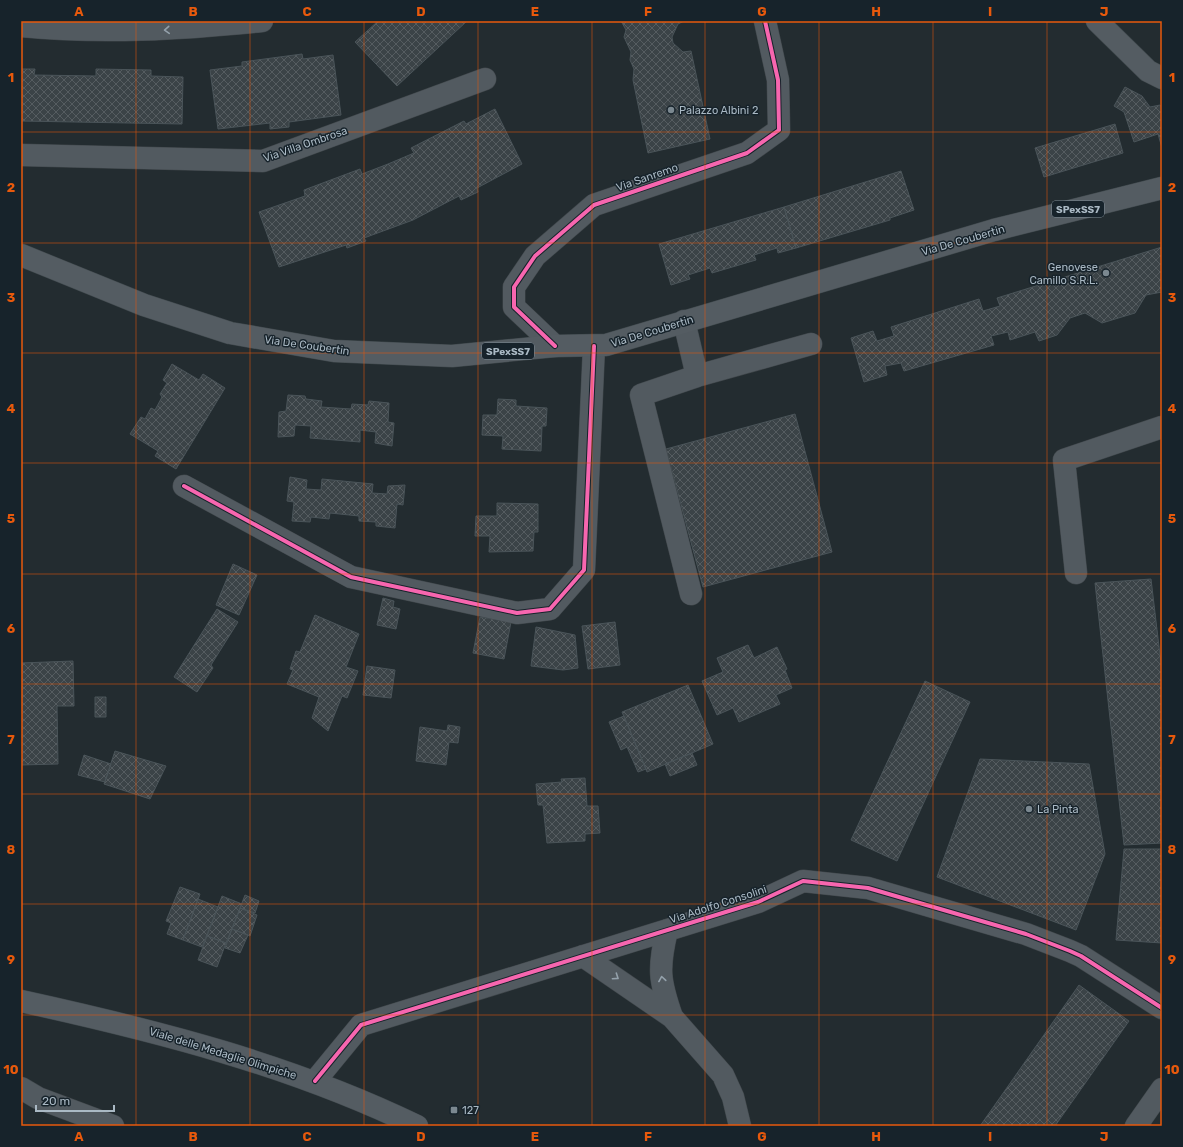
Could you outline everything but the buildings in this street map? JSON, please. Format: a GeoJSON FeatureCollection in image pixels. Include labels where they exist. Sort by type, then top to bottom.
{"type":"FeatureCollection","features":[{"type":"Feature","properties":{"kind":"main road"},"geometry":{"type":"LineString","coordinates":[[1097,21],[1148,71],[1162,78]]}},
{"type":"Feature","properties":{"kind":"main road","name":"Via De Coubertin"},"geometry":{"type":"LineString","coordinates":[[21,255],[144,305],[230,333],[334,351],[452,356],[555,346],[606,345],[994,230],[1162,188]]}},
{"type":"Feature","properties":{"kind":"main road","name":"Viale delle Medaglie Olimpiche"},"geometry":{"type":"LineString","coordinates":[[21,1001],[122,1023],[246,1058],[315,1081],[391,1113],[417,1126]]}},
{"type":"Feature","properties":{"kind":"street"},"geometry":{"type":"LineString","coordinates":[[21,26],[68,31],[162,30],[262,21]]}},
{"type":"Feature","properties":{"kind":"street","name":"Via Sanremo"},"geometry":{"type":"LineString","coordinates":[[555,346],[514,307],[514,287],[535,256],[594,205],[747,153],[779,130],[778,80],[765,21]]}},
{"type":"Feature","properties":{"kind":"street","name":"Via Villa Ombrosa"},"geometry":{"type":"LineString","coordinates":[[21,155],[263,161],[485,79]]}},
{"type":"Feature","properties":{"kind":"street"},"geometry":{"type":"LineString","coordinates":[[684,321],[697,376]]}},
{"type":"Feature","properties":{"kind":"street"},"geometry":{"type":"LineString","coordinates":[[691,594],[641,395],[697,376],[811,344]]}},
{"type":"Feature","properties":{"kind":"street"},"geometry":{"type":"LineString","coordinates":[[184,486],[351,577],[517,613],[550,609],[584,570],[594,346]]}},
{"type":"Feature","properties":{"kind":"street"},"geometry":{"type":"LineString","coordinates":[[1076,573],[1064,460],[1162,427]]}},
{"type":"Feature","properties":{"kind":"street","name":"Via Adolfo Consolini"},"geometry":{"type":"LineString","coordinates":[[315,1081],[361,1025],[758,902],[803,881],[868,888],[1026,934],[1082,956],[1162,1008]]}},
{"type":"Feature","properties":{"kind":"street"},"geometry":{"type":"LineString","coordinates":[[668,930],[660,968],[664,992],[672,1017]]}},
{"type":"Feature","properties":{"kind":"street"},"geometry":{"type":"LineString","coordinates":[[583,956],[672,1017],[723,1075],[733,1097],[740,1126]]}},
{"type":"Feature","properties":{"kind":"street"},"geometry":{"type":"LineString","coordinates":[[21,1088],[38,1098],[113,1126]]}},
{"type":"Feature","properties":{"kind":"street"},"geometry":{"type":"LineString","coordinates":[[1136,1126],[1162,1089]]}},
{"type":"Feature","properties":{"kind":"cycle path"},"geometry":{"type":"LineString","coordinates":[[555,346],[514,307],[514,287],[535,256],[594,205],[747,153],[779,130],[778,80],[765,21]]}},
{"type":"Feature","properties":{"kind":"cycle path"},"geometry":{"type":"LineString","coordinates":[[184,486],[351,577],[517,613],[550,609],[584,570],[594,346]]}},
{"type":"Feature","properties":{"kind":"cycle path"},"geometry":{"type":"LineString","coordinates":[[315,1081],[361,1025],[758,902],[803,881],[868,888],[1026,934],[1081,956],[1162,1008]]}},
{"type":"Feature","properties":{"kind":"place","name":"Palazzo Albini 2"},"geometry":{"type":"Point","coordinates":[671,110]}},
{"type":"Feature","properties":{"kind":"place","name":"Genovese Camillo S.R.L."},"geometry":{"type":"Point","coordinates":[1106,273]}},
{"type":"Feature","properties":{"kind":"place","name":"La Pinta"},"geometry":{"type":"Point","coordinates":[1029,809]}},
{"type":"Feature","properties":{"kind":"place","name":"127"},"geometry":{"type":"Point","coordinates":[454,1110]}}]}
